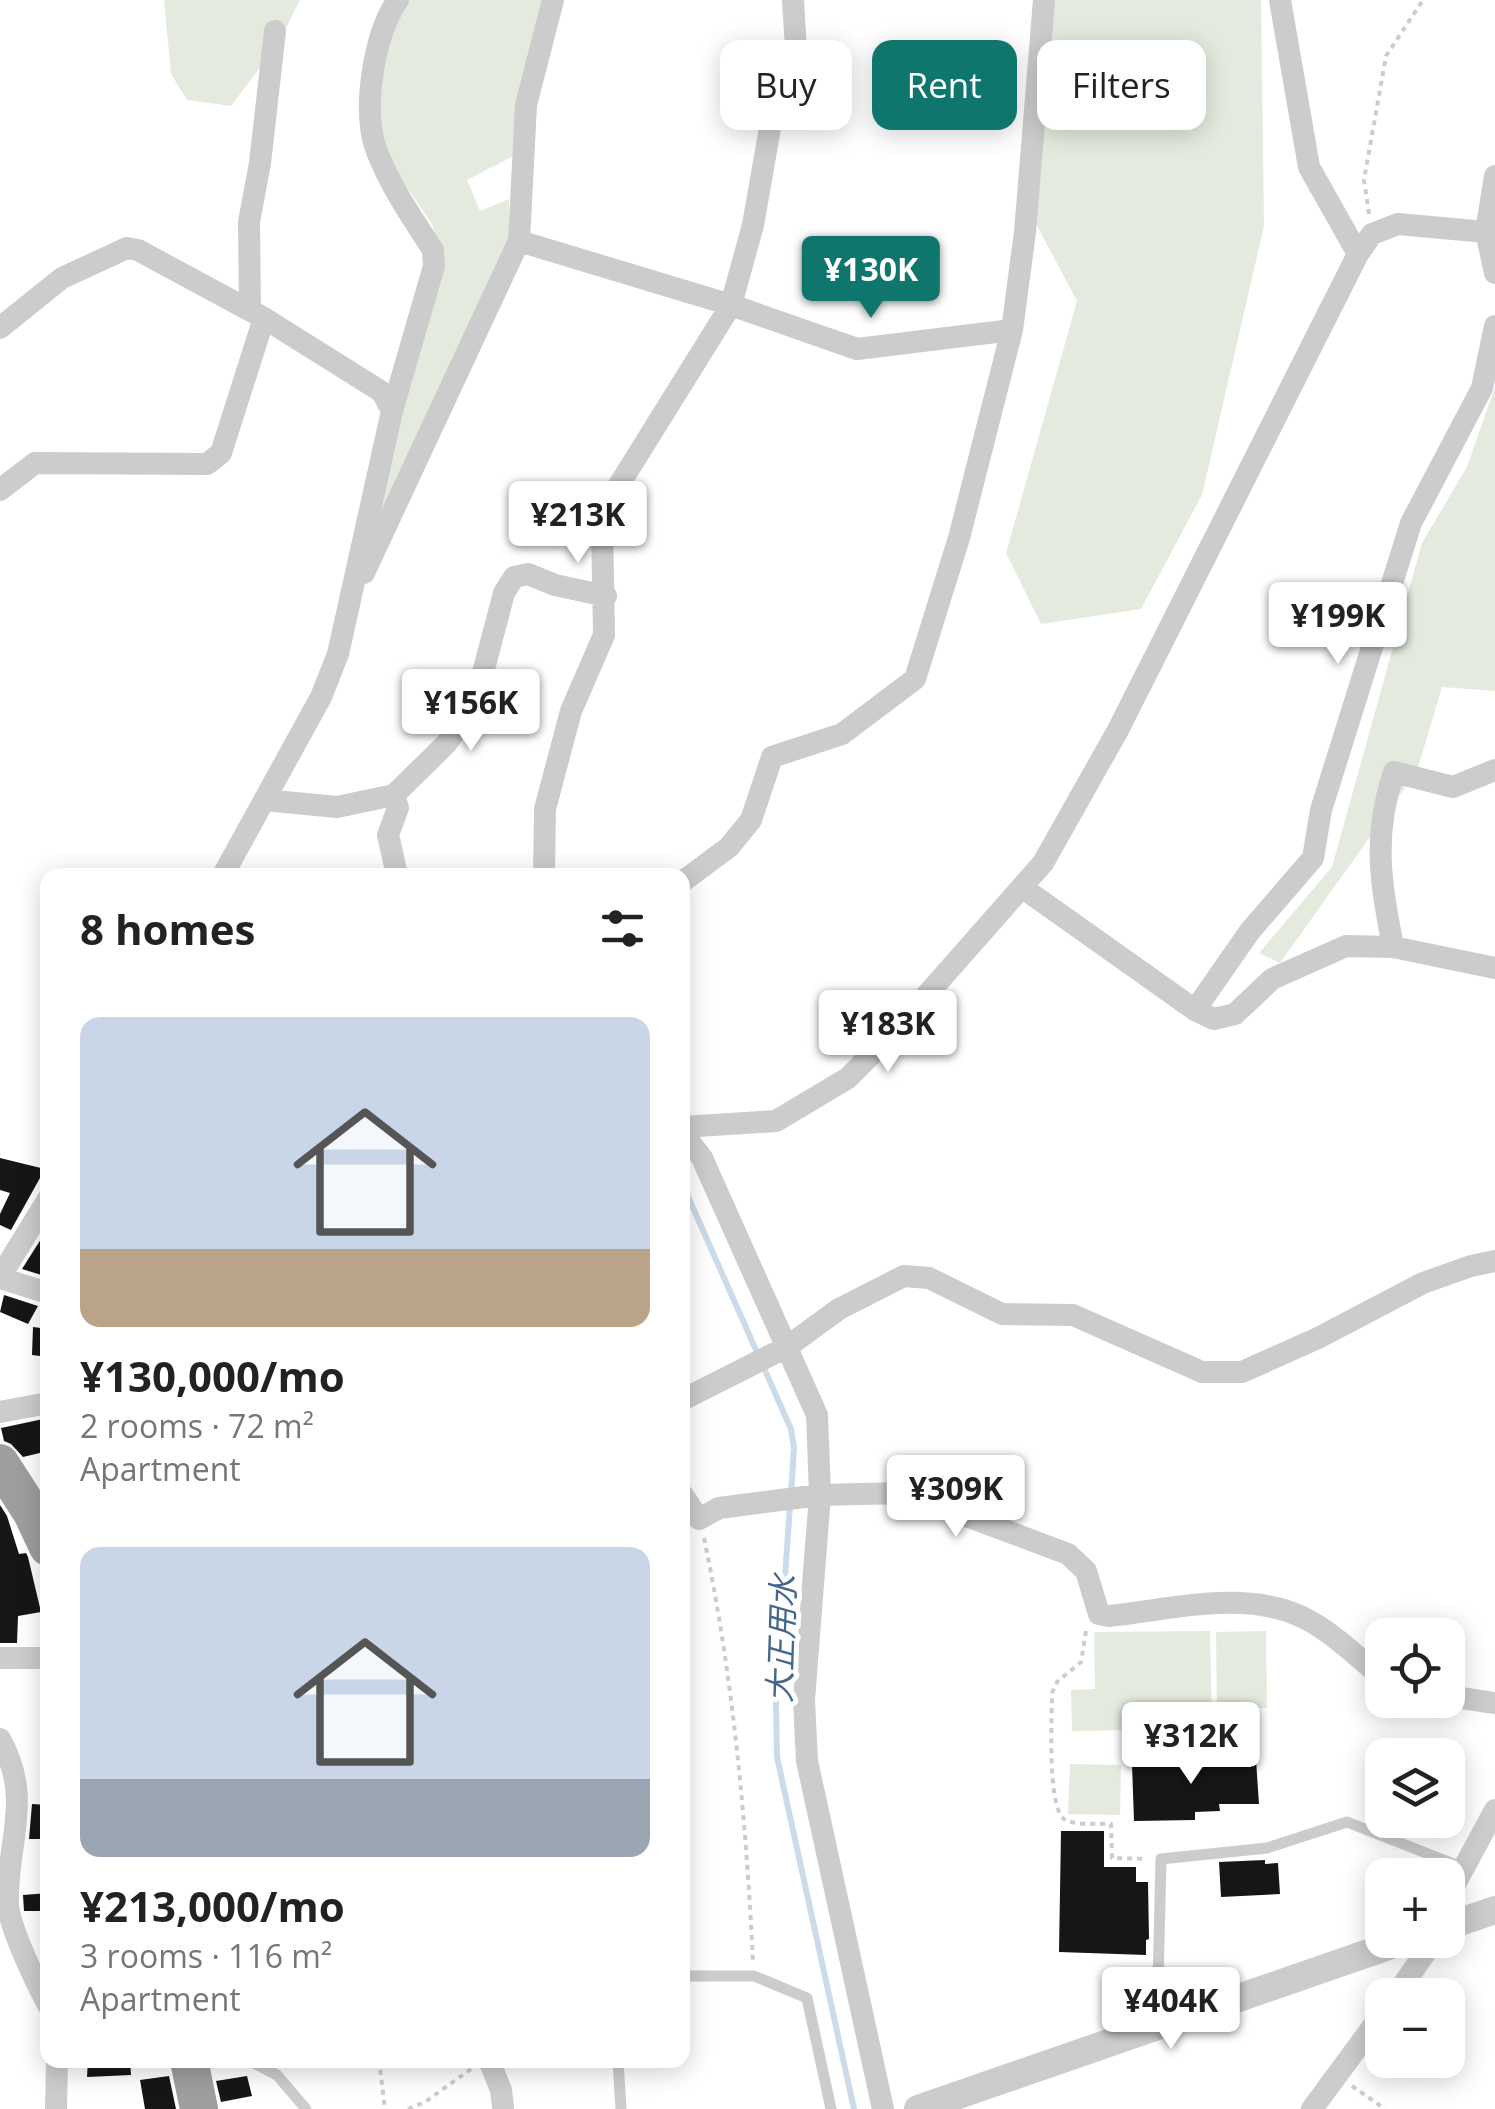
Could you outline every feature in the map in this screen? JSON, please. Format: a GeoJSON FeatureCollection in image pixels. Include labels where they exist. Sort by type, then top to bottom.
{"type":"FeatureCollection","features":[{"type":"Feature","properties":{"kind":"highway"},"geometry":{"type":"LineString","coordinates":[[0,1463],[40,1530]]}},
{"type":"Feature","properties":{"kind":"highway"},"geometry":{"type":"LineString","coordinates":[[190,2068],[199,2109]]}},
{"type":"Feature","properties":{"kind":"street"},"geometry":{"type":"LineString","coordinates":[[227,868],[320,698],[338,654],[392,411],[434,266],[432,250],[375,146],[372,126],[372,73],[378,35],[398,0]]}},
{"type":"Feature","properties":{"kind":"street"},"geometry":{"type":"LineString","coordinates":[[350,599],[381,544],[520,241],[526,105],[554,0]]}},
{"type":"Feature","properties":{"kind":"street"},"geometry":{"type":"LineString","coordinates":[[544,868],[545,809],[571,711],[604,635],[602,526],[609,501],[732,305],[753,225],[773,111],[796,50],[793,0]]}},
{"type":"Feature","properties":{"kind":"street"},"geometry":{"type":"LineString","coordinates":[[690,876],[729,847],[751,820],[772,757],[842,734],[914,680],[959,538],[1012,330],[1025,232],[1044,0]]}},
{"type":"Feature","properties":{"kind":"street"},"geometry":{"type":"LineString","coordinates":[[1280,0],[1309,167],[1358,254]]}},
{"type":"Feature","properties":{"kind":"street"},"geometry":{"type":"LineString","coordinates":[[0,490],[35,464],[207,464],[221,453],[257,314],[249,222],[275,31]]}},
{"type":"Feature","properties":{"kind":"street"},"geometry":{"type":"LineString","coordinates":[[1495,176],[1486,232],[1495,273]]}},
{"type":"Feature","properties":{"kind":"street"},"geometry":{"type":"LineString","coordinates":[[690,1129],[776,1122],[848,1078],[895,1031],[994,914],[1023,888],[1043,862],[1118,730],[1358,254],[1372,234],[1398,224],[1486,232]]}},
{"type":"Feature","properties":{"kind":"street"},"geometry":{"type":"LineString","coordinates":[[520,241],[732,305],[857,349],[1012,330]]}},
{"type":"Feature","properties":{"kind":"street"},"geometry":{"type":"LineString","coordinates":[[0,328],[62,278],[128,248],[138,250],[257,314],[382,392],[392,411]]}},
{"type":"Feature","properties":{"kind":"street"},"geometry":{"type":"LineString","coordinates":[[1195,1010],[1250,931],[1313,858],[1321,810],[1410,523],[1482,388],[1495,326]]}},
{"type":"Feature","properties":{"kind":"street"},"geometry":{"type":"LineString","coordinates":[[264,800],[337,807],[394,795],[446,744],[476,703],[504,593],[514,577],[528,574],[555,585],[606,596]]}},
{"type":"Feature","properties":{"kind":"street"},"geometry":{"type":"LineString","coordinates":[[1393,948],[1379,843],[1384,803],[1394,772],[1453,786],[1495,770]]}},
{"type":"Feature","properties":{"kind":"street"},"geometry":{"type":"LineString","coordinates":[[394,795],[398,808],[388,835],[395,868]]}},
{"type":"Feature","properties":{"kind":"street"},"geometry":{"type":"LineString","coordinates":[[1023,888],[1195,1010],[1214,1019],[1235,1014],[1272,979],[1346,946],[1393,948],[1495,968]]}},
{"type":"Feature","properties":{"kind":"street"},"geometry":{"type":"LineString","coordinates":[[690,1141],[702,1158],[781,1349],[817,1415],[802,1498],[807,1761],[883,2109]]}},
{"type":"Feature","properties":{"kind":"street"},"geometry":{"type":"LineString","coordinates":[[40,1212],[0,1277],[40,1290]]}},
{"type":"Feature","properties":{"kind":"street"},"geometry":{"type":"LineString","coordinates":[[690,1396],[781,1349],[839,1309],[904,1276],[929,1278],[1002,1314],[1073,1316],[1202,1372],[1242,1372],[1318,1338],[1423,1283],[1495,1262]]}},
{"type":"Feature","properties":{"kind":"street"},"geometry":{"type":"LineString","coordinates":[[0,1412],[40,1404]]}},
{"type":"Feature","properties":{"kind":"street"},"geometry":{"type":"LineString","coordinates":[[690,1506],[699,1519],[720,1508],[802,1498],[905,1493],[1068,1554],[1086,1571],[1099,1614],[1248,1602],[1274,1605],[1317,1625],[1365,1663]]}},
{"type":"Feature","properties":{"kind":"street"},"geometry":{"type":"LineString","coordinates":[[0,1658],[40,1658]]}},
{"type":"Feature","properties":{"kind":"street"},"geometry":{"type":"LineString","coordinates":[[1465,1699],[1495,1703]]}},
{"type":"Feature","properties":{"kind":"street"},"geometry":{"type":"LineString","coordinates":[[0,1739],[19,1786],[8,1908],[40,1986]]}},
{"type":"Feature","properties":{"kind":"street"},"geometry":{"type":"LineString","coordinates":[[1465,1866],[1495,1810]]}},
{"type":"Feature","properties":{"kind":"street"},"geometry":{"type":"LineString","coordinates":[[1465,1920],[1495,1910]]}},
{"type":"Feature","properties":{"kind":"street"},"geometry":{"type":"LineString","coordinates":[[918,2109],[1365,1954]]}},
{"type":"Feature","properties":{"kind":"street"},"geometry":{"type":"LineString","coordinates":[[1312,2109],[1365,2037]]}},
{"type":"Feature","properties":{"kind":"street"},"geometry":{"type":"LineString","coordinates":[[56,2068],[56,2109]]}},
{"type":"Feature","properties":{"kind":"street"},"geometry":{"type":"LineString","coordinates":[[490,2068],[502,2090],[504,2106]]}},
{"type":"Feature","properties":{"kind":"lane"},"geometry":{"type":"LineString","coordinates":[[1157,2026],[1162,1859],[1267,1848],[1347,1822],[1439,1858]]}},
{"type":"Feature","properties":{"kind":"lane"},"geometry":{"type":"LineString","coordinates":[[690,1976],[754,1976],[806,1998],[832,2109]]}},
{"type":"Feature","properties":{"kind":"lane"},"geometry":{"type":"LineString","coordinates":[[264,2068],[278,2075],[306,2109]]}},
{"type":"Feature","properties":{"kind":"lane"},"geometry":{"type":"LineString","coordinates":[[618,2068],[621,2109]]}},
{"type":"Feature","properties":{"kind":"path"},"geometry":{"type":"LineString","coordinates":[[1372,234],[1364,180],[1386,56],[1423,0]]}},
{"type":"Feature","properties":{"kind":"path"},"geometry":{"type":"LineString","coordinates":[[699,1519],[720,1624],[748,1875],[754,1976]]}},
{"type":"Feature","properties":{"kind":"path"},"geometry":{"type":"LineString","coordinates":[[1099,1614],[1088,1624],[1081,1662],[1057,1682],[1052,1694],[1052,1783],[1060,1816],[1066,1821],[1111,1824],[1112,1858],[1162,1859]]}},
{"type":"Feature","properties":{"kind":"path"},"geometry":{"type":"LineString","coordinates":[[380,2068],[385,2109]]}},
{"type":"Feature","properties":{"kind":"path"},"geometry":{"type":"LineString","coordinates":[[408,2109],[426,2102],[475,2068]]}},
{"type":"Feature","properties":{"kind":"path"},"geometry":{"type":"LineString","coordinates":[[1337,2076],[1386,2109]]}},
{"type":"Feature","properties":{"kind":"shaded area"},"geometry":{"type":"Polygon","coordinates":[[[164,0],[300,0],[279,42],[231,106],[187,100],[171,74],[164,0]]]}},
{"type":"Feature","properties":{"kind":"shaded area"},"geometry":{"type":"Polygon","coordinates":[[[406,0],[543,0],[519,153],[467,180],[480,211],[509,199],[509,248],[375,538],[399,410],[441,252],[432,224],[392,165],[381,138],[379,74],[386,41],[406,0]]]}},
{"type":"Feature","properties":{"kind":"shaded area"},"geometry":{"type":"Polygon","coordinates":[[[1054,0],[1261,0],[1264,226],[1202,495],[1141,609],[1041,624],[1006,553],[1077,301],[1034,220],[1042,130],[1206,130],[1206,40],[1050,40],[1054,0]]]}},
{"type":"Feature","properties":{"kind":"shaded area"},"geometry":{"type":"Polygon","coordinates":[[[1495,387],[1495,691],[1442,687],[1417,771],[1280,963],[1259,953],[1332,867],[1422,543],[1467,467],[1495,387]]]}},
{"type":"Feature","properties":{"kind":"shaded area"},"geometry":{"type":"Polygon","coordinates":[[[1210,1631],[1212,1729],[1072,1731],[1071,1690],[1095,1689],[1094,1632],[1210,1631]]]}},
{"type":"Feature","properties":{"kind":"shaded area"},"geometry":{"type":"Polygon","coordinates":[[[1266,1631],[1267,1708],[1217,1709],[1216,1632],[1266,1631]]]}},
{"type":"Feature","properties":{"kind":"shaded area"},"geometry":{"type":"Polygon","coordinates":[[[1070,1764],[1121,1765],[1120,1815],[1068,1814],[1070,1764]]]}},
{"type":"Feature","properties":{"kind":"building"},"geometry":{"type":"Polygon","coordinates":[[[0,1158],[40,1168],[40,1178],[11,1230],[0,1225],[0,1214],[10,1193],[0,1190],[0,1158]]]}},
{"type":"Feature","properties":{"kind":"building"},"geometry":{"type":"Polygon","coordinates":[[[40,1241],[40,1275],[22,1269],[40,1241]]]}},
{"type":"Feature","properties":{"kind":"building"},"geometry":{"type":"Polygon","coordinates":[[[4,1295],[38,1306],[28,1324],[0,1312],[4,1295]]]}},
{"type":"Feature","properties":{"kind":"building"},"geometry":{"type":"Polygon","coordinates":[[[33,1327],[40,1328],[40,1356],[32,1355],[33,1327]]]}},
{"type":"Feature","properties":{"kind":"building"},"geometry":{"type":"Polygon","coordinates":[[[40,1420],[40,1453],[23,1457],[4,1441],[1,1428],[40,1420]]]}},
{"type":"Feature","properties":{"kind":"building"},"geometry":{"type":"Polygon","coordinates":[[[0,1505],[19,1554],[26,1553],[28,1557],[40,1612],[18,1616],[17,1643],[0,1643],[0,1505]]]}},
{"type":"Feature","properties":{"kind":"building"},"geometry":{"type":"Polygon","coordinates":[[[1186,1753],[1186,1763],[1256,1760],[1259,1804],[1219,1804],[1220,1811],[1195,1812],[1195,1820],[1134,1821],[1132,1764],[1161,1763],[1160,1754],[1186,1753]]]}},
{"type":"Feature","properties":{"kind":"building"},"geometry":{"type":"Polygon","coordinates":[[[32,1804],[40,1804],[40,1839],[29,1839],[32,1804]]]}},
{"type":"Feature","properties":{"kind":"building"},"geometry":{"type":"Polygon","coordinates":[[[1061,1831],[1104,1831],[1104,1867],[1136,1867],[1136,1882],[1148,1882],[1146,1955],[1059,1952],[1061,1831]]]}},
{"type":"Feature","properties":{"kind":"building"},"geometry":{"type":"Polygon","coordinates":[[[1265,1860],[1265,1864],[1278,1863],[1280,1894],[1221,1897],[1219,1862],[1265,1860]]]}},
{"type":"Feature","properties":{"kind":"building"},"geometry":{"type":"Polygon","coordinates":[[[40,1894],[40,1911],[24,1911],[23,1895],[40,1894]]]}},
{"type":"Feature","properties":{"kind":"building"},"geometry":{"type":"Polygon","coordinates":[[[88,2068],[131,2068],[131,2075],[87,2077],[88,2068]]]}},
{"type":"Feature","properties":{"kind":"building"},"geometry":{"type":"Polygon","coordinates":[[[169,2076],[176,2109],[145,2109],[140,2080],[169,2076]]]}},
{"type":"Feature","properties":{"kind":"building"},"geometry":{"type":"Polygon","coordinates":[[[247,2076],[252,2096],[221,2102],[216,2081],[247,2076]]]}},
{"type":"Feature","properties":{"kind":"waterway","name":"大正用水"},"geometry":{"type":"LineString","coordinates":[[690,1201],[791,1429],[791,1494]]}},
{"type":"Feature","properties":{"kind":"waterway","name":"大正用水"},"geometry":{"type":"LineString","coordinates":[[790,1506],[776,1705],[777,1757],[854,2109]]}}]}
